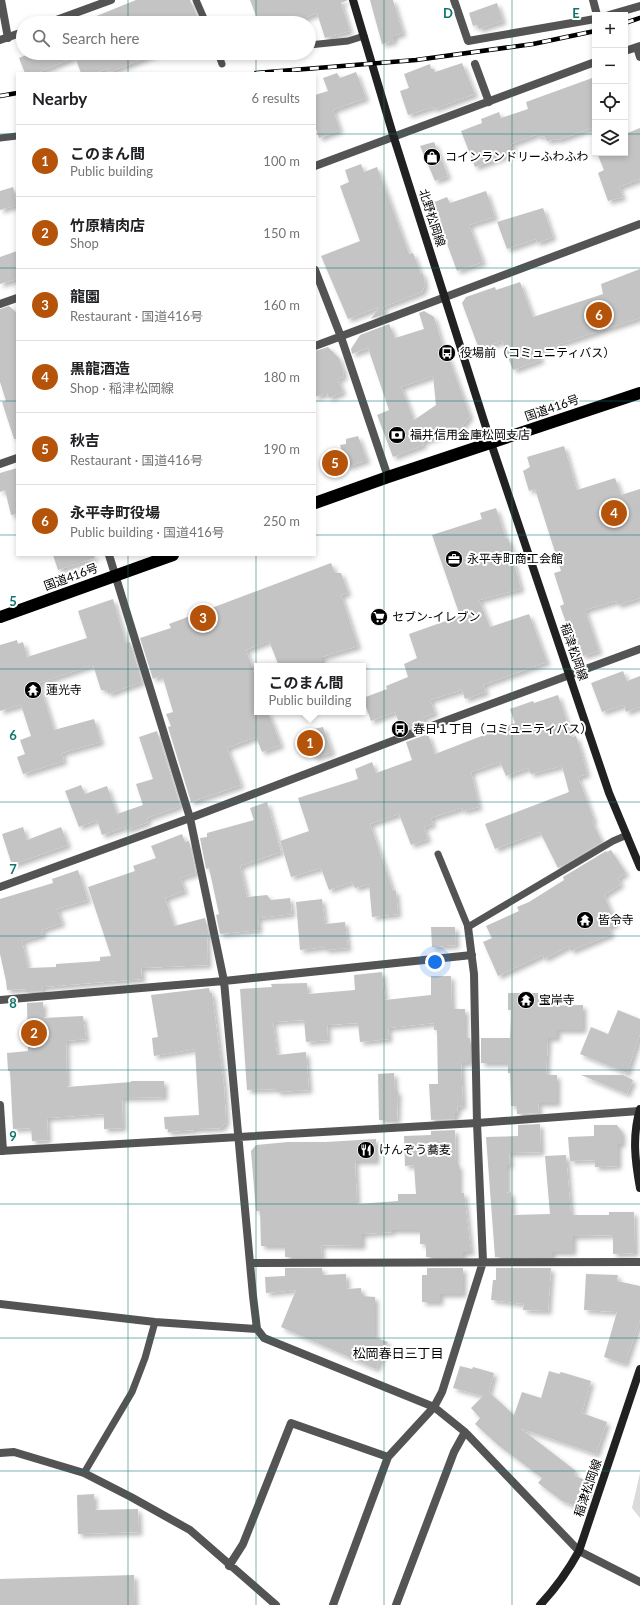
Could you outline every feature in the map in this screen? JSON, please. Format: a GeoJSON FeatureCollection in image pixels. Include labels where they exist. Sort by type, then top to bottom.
{"type":"FeatureCollection","features":[{"type":"Feature","properties":{"kind":"highway","name":"国道416号"},"geometry":{"type":"LineString","coordinates":[[316,504],[388,477],[640,393]]}},
{"type":"Feature","properties":{"kind":"highway","name":"国道416号"},"geometry":{"type":"LineString","coordinates":[[0,617],[170,556]]}},
{"type":"Feature","properties":{"kind":"main road","name":"北野松岡線"},"geometry":{"type":"LineString","coordinates":[[353,0],[394,138],[491,443]]}},
{"type":"Feature","properties":{"kind":"main road","name":"稲津松岡線"},"geometry":{"type":"LineString","coordinates":[[491,443],[609,793],[640,867]]}},
{"type":"Feature","properties":{"kind":"main road"},"geometry":{"type":"LineString","coordinates":[[640,1110],[634,1141],[640,1188]]}},
{"type":"Feature","properties":{"kind":"main road","name":"稲津松岡線"},"geometry":{"type":"LineString","coordinates":[[540,1605],[556,1588],[579,1551],[640,1369]]}},
{"type":"Feature","properties":{"kind":"street"},"geometry":{"type":"LineString","coordinates":[[1,0],[4,39],[16,35]]}},
{"type":"Feature","properties":{"kind":"street"},"geometry":{"type":"LineString","coordinates":[[67,16],[111,0]]}},
{"type":"Feature","properties":{"kind":"street"},"geometry":{"type":"LineString","coordinates":[[454,0],[468,41],[592,20]]}},
{"type":"Feature","properties":{"kind":"street"},"geometry":{"type":"LineString","coordinates":[[593,0],[596,12]]}},
{"type":"Feature","properties":{"kind":"street"},"geometry":{"type":"LineString","coordinates":[[619,12],[640,6]]}},
{"type":"Feature","properties":{"kind":"street"},"geometry":{"type":"LineString","coordinates":[[628,50],[638,46],[640,57]]}},
{"type":"Feature","properties":{"kind":"street"},"geometry":{"type":"LineString","coordinates":[[316,166],[394,138],[592,63]]}},
{"type":"Feature","properties":{"kind":"street"},"geometry":{"type":"LineString","coordinates":[[475,64],[489,102]]}},
{"type":"Feature","properties":{"kind":"street"},"geometry":{"type":"LineString","coordinates":[[316,346],[640,224]]}},
{"type":"Feature","properties":{"kind":"street"},"geometry":{"type":"LineString","coordinates":[[316,273],[341,337],[388,477]]}},
{"type":"Feature","properties":{"kind":"street"},"geometry":{"type":"LineString","coordinates":[[0,304],[16,298]]}},
{"type":"Feature","properties":{"kind":"street"},"geometry":{"type":"LineString","coordinates":[[0,464],[16,458]]}},
{"type":"Feature","properties":{"kind":"street"},"geometry":{"type":"LineString","coordinates":[[109,556],[190,818],[224,981],[257,1328],[264,1338],[434,1407],[465,1432],[579,1551],[640,1582]]}},
{"type":"Feature","properties":{"kind":"street"},"geometry":{"type":"LineString","coordinates":[[0,887],[190,818],[640,649]]}},
{"type":"Feature","properties":{"kind":"street"},"geometry":{"type":"LineString","coordinates":[[333,1605],[388,1457],[434,1407],[442,1392],[483,1262],[477,1123],[474,974],[468,928]]}},
{"type":"Feature","properties":{"kind":"street"},"geometry":{"type":"LineString","coordinates":[[0,1000],[224,981],[472,955]]}},
{"type":"Feature","properties":{"kind":"street"},"geometry":{"type":"LineString","coordinates":[[0,1105],[2,1151],[477,1123],[640,1110]]}},
{"type":"Feature","properties":{"kind":"street"},"geometry":{"type":"LineString","coordinates":[[250,1263],[640,1262]]}},
{"type":"Feature","properties":{"kind":"street"},"geometry":{"type":"LineString","coordinates":[[0,1304],[155,1322],[257,1328]]}},
{"type":"Feature","properties":{"kind":"street"},"geometry":{"type":"LineString","coordinates":[[229,1566],[243,1544],[291,1423],[388,1457]]}},
{"type":"Feature","properties":{"kind":"street"},"geometry":{"type":"LineString","coordinates":[[396,1605],[454,1452],[465,1432]]}},
{"type":"Feature","properties":{"kind":"street"},"geometry":{"type":"LineString","coordinates":[[0,1452],[14,1452],[84,1473],[190,1530],[229,1566],[276,1605]]}},
{"type":"Feature","properties":{"kind":"lane"},"geometry":{"type":"LineString","coordinates":[[196,0],[203,16]]}},
{"type":"Feature","properties":{"kind":"lane"},"geometry":{"type":"LineString","coordinates":[[316,44],[348,41],[364,36]]}},
{"type":"Feature","properties":{"kind":"lane"},"geometry":{"type":"LineString","coordinates":[[220,60],[222,64]]}},
{"type":"Feature","properties":{"kind":"lane"},"geometry":{"type":"LineString","coordinates":[[0,138],[16,136]]}},
{"type":"Feature","properties":{"kind":"lane"},"geometry":{"type":"LineString","coordinates":[[438,854],[468,928],[613,841],[627,835]]}},
{"type":"Feature","properties":{"kind":"lane"},"geometry":{"type":"LineString","coordinates":[[84,1473],[132,1392],[155,1322]]}},
{"type":"Feature","properties":{"kind":"shaded area"},"geometry":{"type":"Polygon","coordinates":[[[640,1473],[640,1518],[632,1508],[640,1473]]]}},
{"type":"Feature","properties":{"kind":"building"},"geometry":{"type":"Polygon","coordinates":[[[136,0],[190,0],[197,16],[96,16],[136,0]]]}},
{"type":"Feature","properties":{"kind":"building"},"geometry":{"type":"Polygon","coordinates":[[[250,0],[348,0],[341,3],[350,31],[325,38],[317,13],[310,16],[256,16],[250,0]]]}},
{"type":"Feature","properties":{"kind":"building"},"geometry":{"type":"Polygon","coordinates":[[[370,0],[393,0],[403,33],[394,36],[394,41],[382,44],[370,0]]]}},
{"type":"Feature","properties":{"kind":"building"},"geometry":{"type":"Polygon","coordinates":[[[497,3],[503,21],[479,29],[477,25],[473,26],[469,13],[497,3]]]}},
{"type":"Feature","properties":{"kind":"building"},"geometry":{"type":"Polygon","coordinates":[[[20,60],[68,60],[39,72],[25,72],[20,60]]]}},
{"type":"Feature","properties":{"kind":"building"},"geometry":{"type":"Polygon","coordinates":[[[76,60],[140,60],[110,72],[107,69],[97,72],[81,72],[76,60]]]}},
{"type":"Feature","properties":{"kind":"building"},"geometry":{"type":"Polygon","coordinates":[[[462,63],[475,94],[434,109],[433,107],[408,115],[400,91],[409,88],[404,74],[430,64],[431,69],[434,69],[435,72],[462,63]]]}},
{"type":"Feature","properties":{"kind":"building"},"geometry":{"type":"Polygon","coordinates":[[[356,72],[366,98],[333,110],[340,130],[319,138],[316,129],[316,95],[328,91],[323,78],[337,73],[340,78],[356,72]]]}},
{"type":"Feature","properties":{"kind":"building"},"geometry":{"type":"Polygon","coordinates":[[[592,78],[592,128],[558,140],[547,141],[544,136],[539,137],[538,134],[511,144],[514,153],[475,167],[461,131],[482,123],[481,119],[499,112],[501,118],[528,109],[526,102],[592,78]]]}},
{"type":"Feature","properties":{"kind":"building"},"geometry":{"type":"Polygon","coordinates":[[[640,128],[640,179],[619,187],[623,197],[608,201],[598,173],[604,170],[598,156],[628,156],[628,133],[640,128]]]}},
{"type":"Feature","properties":{"kind":"building"},"geometry":{"type":"Polygon","coordinates":[[[434,142],[448,176],[435,181],[420,146],[434,142]]]}},
{"type":"Feature","properties":{"kind":"building"},"geometry":{"type":"Polygon","coordinates":[[[361,164],[364,172],[377,167],[409,254],[413,253],[421,274],[423,273],[425,285],[422,292],[383,307],[385,314],[371,319],[379,307],[348,319],[321,256],[360,241],[340,186],[349,182],[345,170],[361,164]]]}},
{"type":"Feature","properties":{"kind":"building"},"geometry":{"type":"Polygon","coordinates":[[[13,187],[16,205],[0,210],[0,191],[13,187]]]}},
{"type":"Feature","properties":{"kind":"building"},"geometry":{"type":"Polygon","coordinates":[[[486,191],[495,217],[469,225],[483,262],[457,271],[432,203],[447,197],[450,203],[486,191]]]}},
{"type":"Feature","properties":{"kind":"building"},"geometry":{"type":"Polygon","coordinates":[[[543,208],[553,237],[537,243],[536,239],[507,249],[497,222],[543,208]]]}},
{"type":"Feature","properties":{"kind":"building"},"geometry":{"type":"Polygon","coordinates":[[[16,251],[16,279],[0,284],[0,257],[16,251]]]}},
{"type":"Feature","properties":{"kind":"building"},"geometry":{"type":"Polygon","coordinates":[[[640,269],[640,318],[538,351],[541,360],[513,370],[502,341],[479,349],[462,303],[466,297],[495,287],[496,290],[520,282],[533,317],[603,294],[601,284],[640,269]]]}},
{"type":"Feature","properties":{"kind":"building"},"geometry":{"type":"Polygon","coordinates":[[[9,306],[16,312],[16,439],[14,439],[2,402],[6,401],[0,382],[0,309],[9,306]]]}},
{"type":"Feature","properties":{"kind":"building"},"geometry":{"type":"Polygon","coordinates":[[[424,311],[434,317],[446,357],[448,356],[470,416],[461,428],[422,442],[424,445],[393,457],[377,415],[389,410],[368,348],[352,354],[351,349],[360,335],[389,324],[395,338],[424,329],[419,313],[424,311]],[[433,376],[401,387],[414,420],[436,405],[433,376]]]}},
{"type":"Feature","properties":{"kind":"building"},"geometry":{"type":"Polygon","coordinates":[[[328,347],[339,358],[344,372],[344,377],[338,379],[343,392],[329,398],[327,393],[316,397],[316,351],[328,347]]]}},
{"type":"Feature","properties":{"kind":"building"},"geometry":{"type":"Polygon","coordinates":[[[358,436],[367,460],[347,467],[340,445],[346,444],[346,439],[358,436]]]}},
{"type":"Feature","properties":{"kind":"building"},"geometry":{"type":"Polygon","coordinates":[[[564,446],[577,490],[615,478],[621,495],[640,489],[640,598],[618,605],[616,601],[585,610],[599,651],[583,656],[581,652],[577,652],[560,606],[564,604],[554,573],[561,571],[535,489],[529,491],[523,471],[530,467],[527,457],[564,446]]]}},
{"type":"Feature","properties":{"kind":"building"},"geometry":{"type":"Polygon","coordinates":[[[16,468],[16,514],[11,515],[5,490],[0,492],[0,473],[16,468]]]}},
{"type":"Feature","properties":{"kind":"building"},"geometry":{"type":"Polygon","coordinates":[[[496,508],[506,539],[508,538],[514,556],[512,556],[521,589],[479,600],[490,627],[529,614],[547,662],[483,685],[486,692],[465,699],[462,690],[430,700],[435,713],[422,718],[424,723],[402,731],[395,712],[371,721],[366,707],[366,697],[387,689],[386,686],[408,677],[404,664],[417,658],[409,634],[460,616],[432,535],[482,519],[480,513],[496,508]]]}},
{"type":"Feature","properties":{"kind":"building"},"geometry":{"type":"Polygon","coordinates":[[[53,556],[94,556],[95,558],[58,570],[53,556]]]}},
{"type":"Feature","properties":{"kind":"building"},"geometry":{"type":"Polygon","coordinates":[[[331,563],[335,573],[341,573],[348,593],[341,595],[358,646],[322,657],[322,663],[278,663],[269,641],[246,650],[254,673],[254,715],[269,715],[281,745],[262,752],[256,737],[227,748],[241,785],[191,802],[168,727],[171,726],[166,714],[173,712],[163,678],[160,679],[160,676],[153,679],[140,638],[171,628],[169,624],[331,563]]]}},
{"type":"Feature","properties":{"kind":"building"},"geometry":{"type":"Polygon","coordinates":[[[113,599],[126,643],[130,642],[142,682],[108,694],[107,690],[101,690],[93,665],[39,683],[54,730],[94,719],[101,742],[62,753],[64,761],[23,774],[17,757],[25,754],[20,740],[31,736],[21,705],[0,711],[0,645],[17,640],[18,644],[23,642],[27,657],[87,638],[78,611],[113,599]]]}},
{"type":"Feature","properties":{"kind":"building"},"geometry":{"type":"Polygon","coordinates":[[[623,671],[627,681],[640,676],[640,707],[626,712],[624,705],[602,712],[591,683],[623,671]]]}},
{"type":"Feature","properties":{"kind":"building"},"geometry":{"type":"Polygon","coordinates":[[[558,695],[572,737],[576,736],[581,751],[587,774],[578,777],[594,820],[592,821],[602,842],[558,868],[540,832],[495,849],[485,824],[569,792],[562,766],[531,774],[528,768],[506,776],[500,762],[471,772],[479,807],[463,811],[462,808],[431,818],[433,824],[424,827],[428,839],[411,845],[399,814],[370,824],[393,891],[396,891],[398,914],[372,917],[369,884],[355,888],[352,882],[329,890],[321,868],[291,877],[280,841],[309,831],[298,798],[358,779],[355,769],[372,762],[376,773],[412,760],[406,742],[428,734],[435,754],[515,723],[510,709],[533,701],[534,703],[558,695]]]}},
{"type":"Feature","properties":{"kind":"building"},"geometry":{"type":"Polygon","coordinates":[[[323,727],[332,752],[314,758],[304,731],[323,727]]]}},
{"type":"Feature","properties":{"kind":"building"},"geometry":{"type":"Polygon","coordinates":[[[157,731],[180,805],[147,818],[148,822],[126,830],[125,827],[102,835],[97,820],[79,827],[65,791],[81,785],[85,794],[107,786],[117,814],[143,805],[136,784],[153,779],[139,737],[157,731]]]}},
{"type":"Feature","properties":{"kind":"building"},"geometry":{"type":"Polygon","coordinates":[[[267,802],[281,852],[240,866],[247,897],[267,895],[271,900],[290,898],[292,914],[258,918],[259,930],[220,934],[216,915],[219,914],[209,868],[206,869],[200,838],[207,837],[207,833],[254,820],[250,808],[267,802]]]}},
{"type":"Feature","properties":{"kind":"building"},"geometry":{"type":"Polygon","coordinates":[[[23,827],[27,840],[61,827],[68,845],[12,865],[2,834],[23,827]]]}},
{"type":"Feature","properties":{"kind":"building"},"geometry":{"type":"Polygon","coordinates":[[[182,834],[185,842],[189,841],[196,873],[180,878],[185,891],[165,898],[174,926],[205,918],[209,935],[207,936],[208,965],[141,968],[142,979],[42,987],[43,991],[27,992],[27,989],[7,990],[0,954],[0,899],[53,883],[52,879],[78,870],[88,900],[57,909],[62,923],[42,930],[43,935],[22,941],[28,968],[56,967],[56,964],[100,961],[100,957],[111,956],[88,887],[135,871],[133,866],[156,858],[151,846],[182,834]]]}},
{"type":"Feature","properties":{"kind":"building"},"geometry":{"type":"Polygon","coordinates":[[[611,850],[626,873],[618,878],[621,884],[604,895],[616,924],[608,927],[612,934],[571,951],[569,946],[544,959],[543,955],[498,976],[483,942],[492,938],[486,926],[519,911],[517,907],[529,902],[564,880],[563,877],[606,851],[611,850]]]}},
{"type":"Feature","properties":{"kind":"building"},"geometry":{"type":"Polygon","coordinates":[[[322,899],[325,924],[345,922],[348,948],[325,950],[325,947],[300,950],[296,902],[322,899]]]}},
{"type":"Feature","properties":{"kind":"building"},"geometry":{"type":"Polygon","coordinates":[[[431,927],[455,927],[456,945],[432,947],[431,927]]]}},
{"type":"Feature","properties":{"kind":"building"},"geometry":{"type":"Polygon","coordinates":[[[382,972],[385,1000],[431,995],[431,976],[451,976],[452,1009],[465,1009],[465,1038],[470,1038],[470,1063],[461,1063],[463,1106],[457,1107],[458,1113],[455,1113],[455,1119],[431,1120],[429,1084],[438,1084],[437,1030],[434,1030],[434,1023],[388,1028],[389,1039],[360,1042],[358,1023],[327,1025],[328,1040],[306,1042],[304,1020],[273,1022],[277,1055],[306,1052],[309,1090],[277,1092],[277,1089],[247,1090],[240,989],[272,987],[271,984],[307,983],[308,994],[355,990],[354,975],[382,972]]]}},
{"type":"Feature","properties":{"kind":"building"},"geometry":{"type":"Polygon","coordinates":[[[209,988],[210,993],[212,993],[224,1086],[226,1122],[221,1128],[168,1132],[168,1129],[165,1129],[164,1117],[199,1115],[195,1049],[154,1056],[152,1038],[158,1037],[151,995],[209,988]]]}},
{"type":"Feature","properties":{"kind":"building"},"geometry":{"type":"Polygon","coordinates":[[[508,993],[538,993],[538,1006],[583,1005],[583,1030],[557,1030],[557,1038],[548,1038],[546,1075],[557,1075],[557,1103],[538,1103],[539,1113],[517,1114],[517,1106],[511,1106],[510,1073],[508,1073],[508,1063],[481,1063],[481,1038],[510,1038],[511,1010],[508,1010],[508,993]]]}},
{"type":"Feature","properties":{"kind":"building"},"geometry":{"type":"Polygon","coordinates":[[[43,1002],[43,1018],[83,1016],[86,1039],[66,1041],[67,1087],[131,1081],[164,1081],[164,1097],[122,1098],[123,1128],[104,1129],[104,1114],[47,1118],[48,1140],[32,1141],[31,1128],[13,1129],[10,1071],[8,1071],[7,1053],[28,1051],[27,1003],[43,1002]]]}},
{"type":"Feature","properties":{"kind":"building"},"geometry":{"type":"Polygon","coordinates":[[[618,1010],[640,1019],[640,1034],[627,1073],[580,1054],[591,1027],[608,1034],[618,1010]]]}},
{"type":"Feature","properties":{"kind":"building"},"geometry":{"type":"Polygon","coordinates":[[[394,1073],[395,1091],[398,1091],[397,1120],[379,1120],[378,1074],[394,1073]]]}},
{"type":"Feature","properties":{"kind":"building"},"geometry":{"type":"Polygon","coordinates":[[[581,1075],[623,1075],[633,1080],[627,1094],[581,1075]]]}},
{"type":"Feature","properties":{"kind":"building"},"geometry":{"type":"Polygon","coordinates":[[[540,1124],[541,1152],[509,1153],[510,1165],[507,1165],[507,1193],[511,1192],[512,1215],[550,1214],[545,1156],[566,1155],[571,1215],[609,1215],[609,1212],[634,1212],[635,1253],[613,1254],[613,1235],[573,1236],[573,1252],[552,1252],[552,1257],[495,1257],[486,1137],[518,1136],[518,1125],[540,1124]]]}},
{"type":"Feature","properties":{"kind":"building"},"geometry":{"type":"Polygon","coordinates":[[[594,1125],[617,1125],[622,1132],[622,1144],[618,1144],[618,1166],[595,1167],[595,1160],[570,1161],[568,1137],[594,1136],[594,1125]]]}},
{"type":"Feature","properties":{"kind":"building"},"geometry":{"type":"Polygon","coordinates":[[[455,1130],[456,1165],[459,1165],[459,1193],[464,1193],[471,1252],[463,1252],[463,1257],[426,1257],[426,1244],[420,1244],[420,1230],[392,1230],[392,1232],[362,1234],[362,1246],[321,1245],[322,1257],[285,1257],[285,1246],[261,1246],[260,1211],[256,1211],[251,1151],[256,1145],[288,1142],[326,1142],[376,1139],[376,1161],[355,1161],[357,1204],[398,1201],[398,1194],[416,1194],[414,1165],[405,1166],[404,1136],[431,1135],[431,1131],[455,1130]]]}},
{"type":"Feature","properties":{"kind":"building"},"geometry":{"type":"Polygon","coordinates":[[[285,1268],[322,1268],[323,1275],[346,1274],[347,1289],[361,1288],[362,1296],[375,1297],[375,1337],[388,1342],[376,1369],[281,1327],[296,1290],[266,1293],[265,1277],[285,1276],[285,1268]]]}},
{"type":"Feature","properties":{"kind":"building"},"geometry":{"type":"Polygon","coordinates":[[[427,1268],[463,1268],[463,1294],[440,1294],[440,1302],[422,1302],[422,1275],[427,1275],[427,1268]]]}},
{"type":"Feature","properties":{"kind":"building"},"geometry":{"type":"Polygon","coordinates":[[[496,1268],[551,1268],[548,1311],[523,1310],[524,1304],[491,1300],[493,1280],[496,1280],[496,1268]]]}},
{"type":"Feature","properties":{"kind":"building"},"geometry":{"type":"Polygon","coordinates":[[[586,1274],[618,1275],[617,1281],[640,1286],[640,1320],[625,1364],[604,1357],[617,1312],[584,1310],[586,1274]]]}},
{"type":"Feature","properties":{"kind":"building"},"geometry":{"type":"Polygon","coordinates":[[[460,1366],[472,1369],[473,1367],[494,1373],[489,1392],[514,1415],[522,1392],[541,1398],[549,1371],[559,1374],[561,1372],[591,1381],[582,1413],[607,1422],[596,1454],[520,1428],[576,1471],[573,1475],[588,1481],[586,1487],[589,1487],[581,1508],[562,1501],[538,1483],[542,1478],[498,1445],[475,1424],[480,1418],[471,1408],[483,1396],[453,1388],[460,1366]]]}},
{"type":"Feature","properties":{"kind":"building"},"geometry":{"type":"Polygon","coordinates":[[[94,1494],[94,1510],[138,1509],[139,1532],[78,1534],[77,1495],[94,1494]]]}},
{"type":"Feature","properties":{"kind":"building"},"geometry":{"type":"Polygon","coordinates":[[[134,1575],[135,1605],[0,1605],[0,1579],[134,1575]]]}},
{"type":"Feature","properties":{"kind":"railway"},"geometry":{"type":"LineString","coordinates":[[628,22],[640,18]]}},
{"type":"Feature","properties":{"kind":"railway"},"geometry":{"type":"LineString","coordinates":[[268,72],[416,60],[533,44],[592,32]]}},
{"type":"Feature","properties":{"kind":"railway"},"geometry":{"type":"LineString","coordinates":[[0,96],[16,93]]}},
{"type":"Feature","properties":{"kind":"place","name":"コインランドリーふわふわ"},"geometry":{"type":"Point","coordinates":[432,157]}},
{"type":"Feature","properties":{"kind":"place","name":"永平寺町役場"},"geometry":{"type":"Point","coordinates":[599,315]}},
{"type":"Feature","properties":{"kind":"place","name":"役場前（コミュニティバス）"},"geometry":{"type":"Point","coordinates":[447,353]}},
{"type":"Feature","properties":{"kind":"place","name":"福井信用金庫松岡支店"},"geometry":{"type":"Point","coordinates":[397,435]}},
{"type":"Feature","properties":{"kind":"place","name":"秋吉"},"geometry":{"type":"Point","coordinates":[335,463]}},
{"type":"Feature","properties":{"kind":"place","name":"黒龍酒造"},"geometry":{"type":"Point","coordinates":[614,513]}},
{"type":"Feature","properties":{"kind":"place","name":"永平寺町商工会館"},"geometry":{"type":"Point","coordinates":[454,559]}},
{"type":"Feature","properties":{"kind":"place","name":"セブン-イレブン"},"geometry":{"type":"Point","coordinates":[379,617]}},
{"type":"Feature","properties":{"kind":"place","name":"龍園"},"geometry":{"type":"Point","coordinates":[203,618]}},
{"type":"Feature","properties":{"kind":"place","name":"蓮光寺"},"geometry":{"type":"Point","coordinates":[33,690]}},
{"type":"Feature","properties":{"kind":"place","name":"春日１丁目（コミュニティバス）"},"geometry":{"type":"Point","coordinates":[400,729]}},
{"type":"Feature","properties":{"kind":"place","name":"このまん間"},"geometry":{"type":"Point","coordinates":[310,743]}},
{"type":"Feature","properties":{"kind":"place","name":"皆令寺"},"geometry":{"type":"Point","coordinates":[585,920]}},
{"type":"Feature","properties":{"kind":"place","name":"宝岸寺"},"geometry":{"type":"Point","coordinates":[526,1000]}},
{"type":"Feature","properties":{"kind":"place","name":"竹原精肉店"},"geometry":{"type":"Point","coordinates":[34,1033]}},
{"type":"Feature","properties":{"kind":"place","name":"けんぞう蕎麦"},"geometry":{"type":"Point","coordinates":[366,1150]}},
{"type":"Feature","properties":{"kind":"district","name":"松岡春日三丁目"},"geometry":{"type":"Point","coordinates":[398,1353]}}]}
